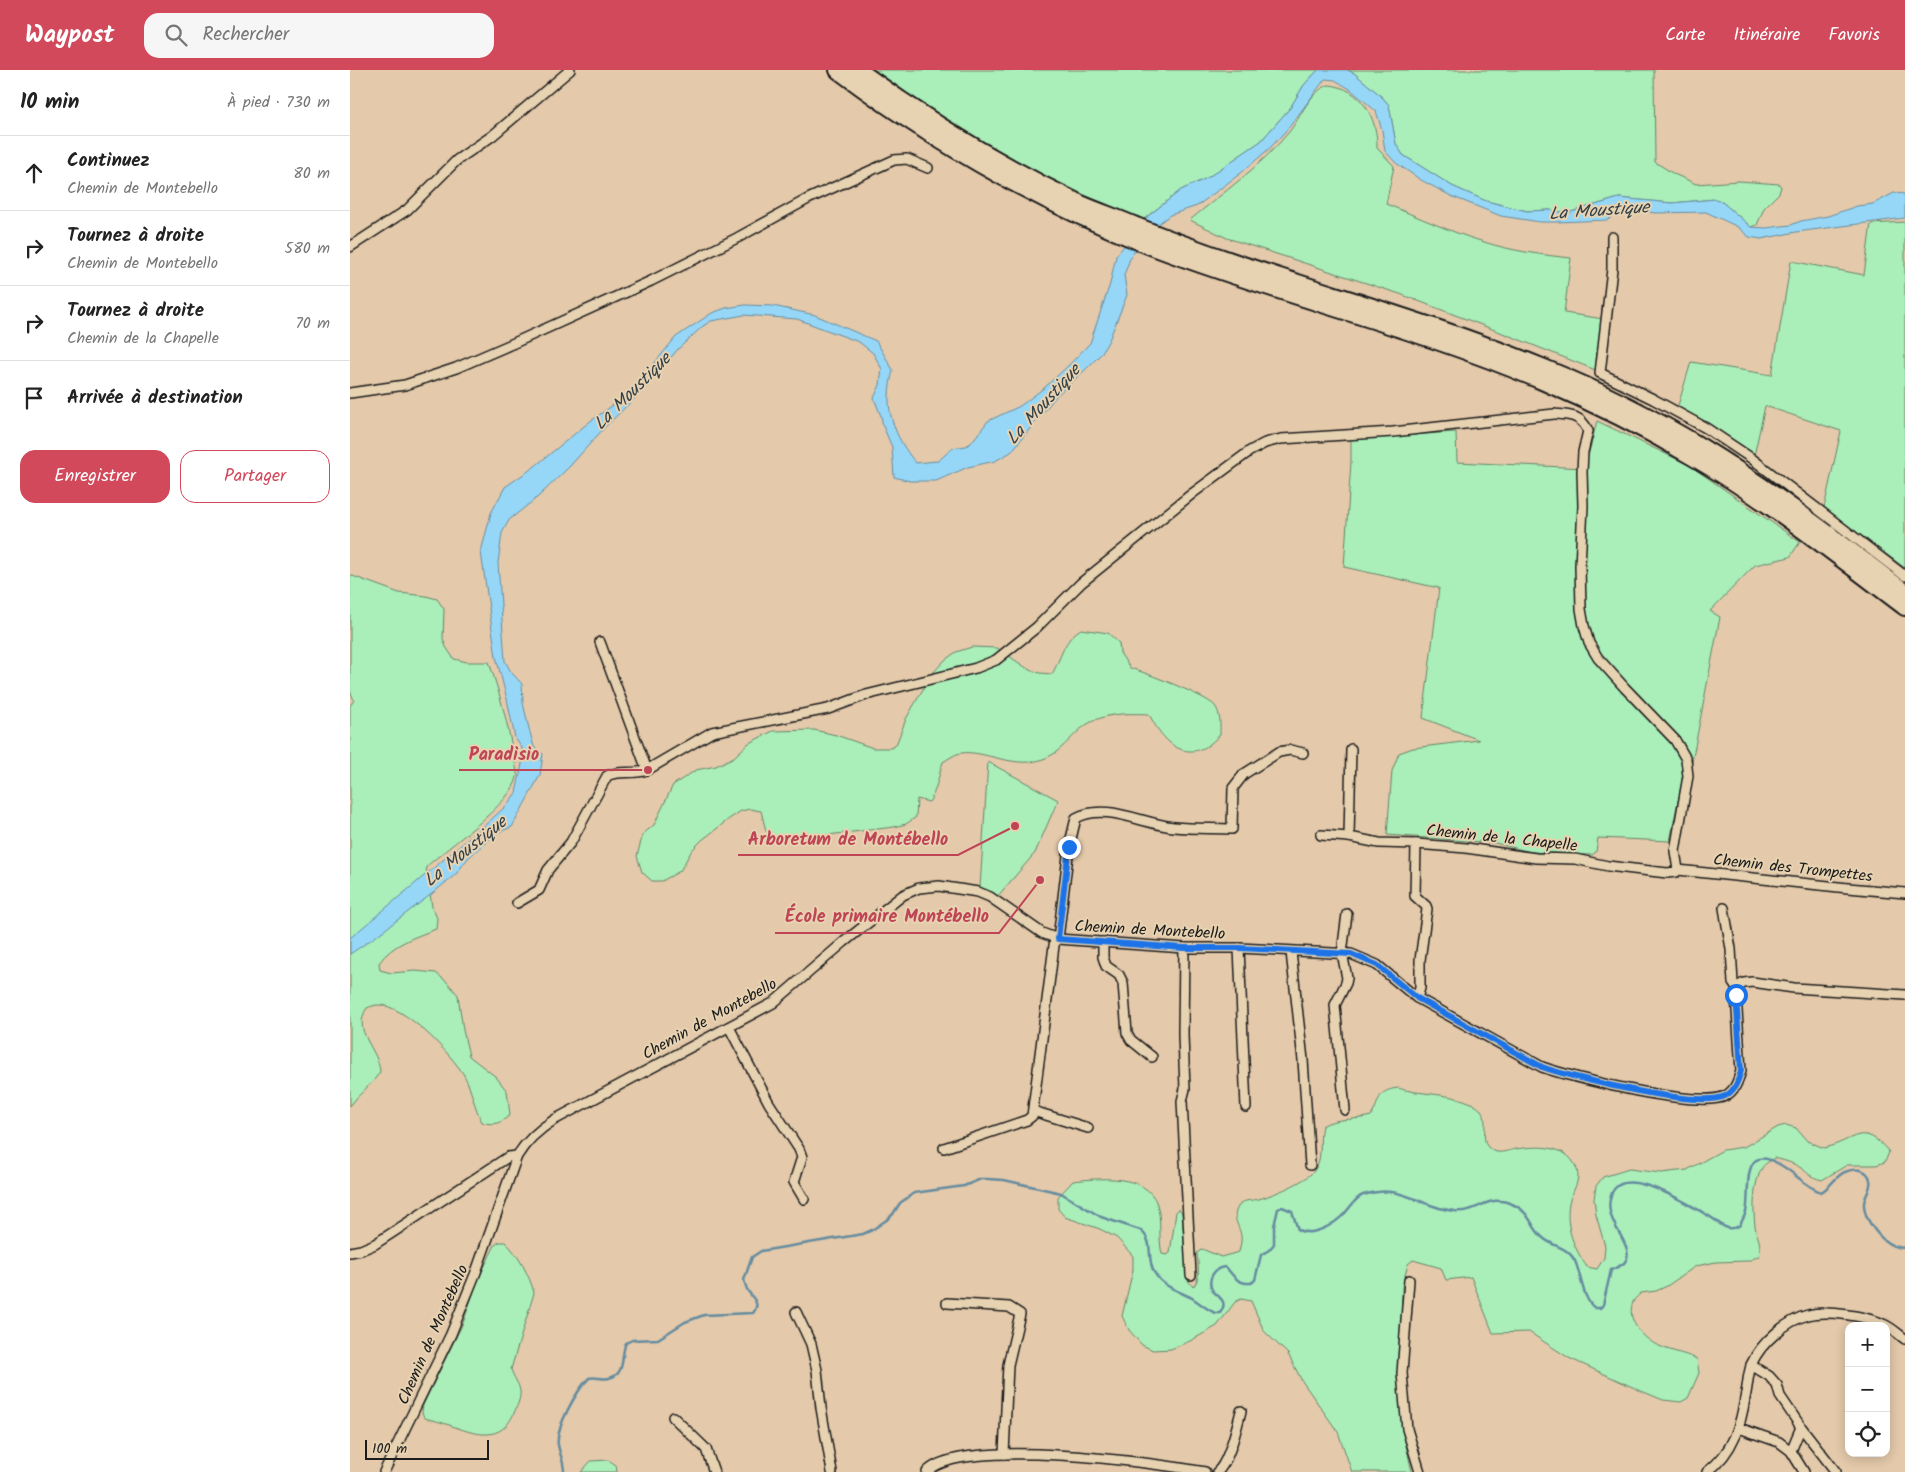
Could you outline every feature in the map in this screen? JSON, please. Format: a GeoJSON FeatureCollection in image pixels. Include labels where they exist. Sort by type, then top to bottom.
{"type":"FeatureCollection","features":[{"type":"Feature","properties":{"kind":"highway"},"geometry":{"type":"LineString","coordinates":[[838,70],[886,106],[945,145],[1016,185],[1078,216],[1126,229],[1443,344],[1539,380],[1612,412],[1695,458],[1779,513],[1905,607]]}},
{"type":"Feature","properties":{"kind":"highway"},"geometry":{"type":"LineString","coordinates":[[858,70],[892,95],[955,136],[1126,229]]}},
{"type":"Feature","properties":{"kind":"highway"},"geometry":{"type":"LineString","coordinates":[[1157,241],[1292,282],[1476,342],[1545,368],[1621,403],[1702,447],[1778,498],[1905,592]]}},
{"type":"Feature","properties":{"kind":"street"},"geometry":{"type":"LineString","coordinates":[[350,247],[408,210],[457,160],[492,136],[570,70]]}},
{"type":"Feature","properties":{"kind":"street"},"geometry":{"type":"LineString","coordinates":[[350,393],[405,385],[456,368],[651,282],[808,199],[894,160],[906,159],[928,168]]}},
{"type":"Feature","properties":{"kind":"street"},"geometry":{"type":"LineString","coordinates":[[1612,237],[1612,268],[1600,373],[1706,428],[1791,487],[1827,518],[1905,576]]}},
{"type":"Feature","properties":{"kind":"street"},"geometry":{"type":"LineString","coordinates":[[517,903],[540,890],[548,870],[571,842],[604,779],[611,774],[638,773],[647,770],[712,732],[828,709],[866,695],[976,668],[996,660],[1037,627],[1081,583],[1193,493],[1250,451],[1265,443],[1281,440],[1393,432],[1554,414],[1571,415],[1580,419],[1588,431],[1583,452],[1580,575],[1581,609],[1589,643],[1598,658],[1675,740],[1686,759],[1688,776],[1675,851],[1678,870]]}},
{"type":"Feature","properties":{"kind":"street"},"geometry":{"type":"LineString","coordinates":[[600,642],[647,770]]}},
{"type":"Feature","properties":{"kind":"street"},"geometry":{"type":"LineString","coordinates":[[1349,837],[1351,749]]}},
{"type":"Feature","properties":{"kind":"street"},"geometry":{"type":"LineString","coordinates":[[944,1148],[1027,1120],[1032,1116],[1069,847],[1076,818],[1091,812],[1106,812],[1173,828],[1232,829],[1233,788],[1244,774],[1279,752],[1290,750],[1303,752]]}},
{"type":"Feature","properties":{"kind":"street","name":"Chemin de la Chapelle"},"geometry":{"type":"LineString","coordinates":[[1321,834],[1379,843],[1466,848],[1536,858],[1575,859],[1608,866],[1667,873],[1678,870]]}},
{"type":"Feature","properties":{"kind":"street"},"geometry":{"type":"LineString","coordinates":[[1416,844],[1415,896],[1427,909],[1420,960],[1420,988],[1417,998]]}},
{"type":"Feature","properties":{"kind":"street","name":"Chemin des Trompettes"},"geometry":{"type":"LineString","coordinates":[[1678,870],[1841,888],[1905,892]]}},
{"type":"Feature","properties":{"kind":"street","name":"Chemin de Montebello"},"geometry":{"type":"LineString","coordinates":[[384,1472],[451,1334],[476,1272],[517,1156],[524,1144],[539,1130],[554,1120],[780,998],[844,942],[903,895],[918,888],[939,886],[984,894],[1015,913],[1042,933],[1056,938],[1184,948],[1239,948],[1342,953],[1366,959],[1377,965],[1417,998],[1542,1067],[1627,1089],[1658,1094],[1712,1098],[1724,1097],[1732,1091],[1738,1082],[1741,1071],[1736,1004],[1738,990],[1733,983],[1731,949],[1724,908]]}},
{"type":"Feature","properties":{"kind":"street"},"geometry":{"type":"LineString","coordinates":[[1345,1110],[1335,1005],[1347,978],[1342,953],[1347,914]]}},
{"type":"Feature","properties":{"kind":"street"},"geometry":{"type":"LineString","coordinates":[[1103,942],[1103,957],[1106,966],[1119,975],[1123,983],[1127,1033],[1130,1040],[1152,1057]]}},
{"type":"Feature","properties":{"kind":"street"},"geometry":{"type":"LineString","coordinates":[[1184,948],[1183,1035],[1186,1089],[1182,1101],[1191,1275]]}},
{"type":"Feature","properties":{"kind":"street"},"geometry":{"type":"LineString","coordinates":[[1239,948],[1246,1107]]}},
{"type":"Feature","properties":{"kind":"street"},"geometry":{"type":"LineString","coordinates":[[1291,952],[1303,1060],[1310,1164]]}},
{"type":"Feature","properties":{"kind":"street"},"geometry":{"type":"LineString","coordinates":[[1738,990],[1744,983],[1752,982],[1794,988],[1905,995]]}},
{"type":"Feature","properties":{"kind":"street"},"geometry":{"type":"LineString","coordinates":[[729,1027],[768,1103],[799,1149],[802,1157],[794,1182],[804,1199]]}},
{"type":"Feature","properties":{"kind":"street"},"geometry":{"type":"LineString","coordinates":[[1033,1111],[1088,1128]]}},
{"type":"Feature","properties":{"kind":"street"},"geometry":{"type":"LineString","coordinates":[[350,1252],[375,1244],[508,1157],[517,1156]]}},
{"type":"Feature","properties":{"kind":"street"},"geometry":{"type":"LineString","coordinates":[[1409,1280],[1402,1373],[1407,1429],[1420,1472]]}},
{"type":"Feature","properties":{"kind":"street"},"geometry":{"type":"LineString","coordinates":[[947,1303],[1009,1308],[1016,1310],[1020,1314],[1008,1365],[1004,1454]]}},
{"type":"Feature","properties":{"kind":"street"},"geometry":{"type":"LineString","coordinates":[[796,1312],[810,1344],[817,1370],[821,1408],[832,1472]]}},
{"type":"Feature","properties":{"kind":"street"},"geometry":{"type":"LineString","coordinates":[[1707,1472],[1726,1454],[1739,1428],[1751,1365],[1767,1340],[1807,1315],[1819,1313],[1875,1320],[1886,1325],[1905,1339]]}},
{"type":"Feature","properties":{"kind":"street"},"geometry":{"type":"LineString","coordinates":[[1751,1365],[1769,1376],[1777,1385],[1780,1396],[1801,1427],[1836,1472]]}},
{"type":"Feature","properties":{"kind":"street"},"geometry":{"type":"LineString","coordinates":[[1216,1472],[1220,1470],[1226,1460],[1242,1411]]}},
{"type":"Feature","properties":{"kind":"street"},"geometry":{"type":"LineString","coordinates":[[673,1416],[706,1450],[714,1472]]}},
{"type":"Feature","properties":{"kind":"street"},"geometry":{"type":"LineString","coordinates":[[1791,1451],[1801,1427]]}},
{"type":"Feature","properties":{"kind":"street"},"geometry":{"type":"LineString","coordinates":[[1739,1428],[1778,1442],[1791,1451],[1804,1472]]}},
{"type":"Feature","properties":{"kind":"street"},"geometry":{"type":"LineString","coordinates":[[927,1472],[936,1465],[951,1460],[1004,1454],[1048,1454],[1177,1467],[1205,1472]]}},
{"type":"Feature","properties":{"kind":"green space"},"geometry":{"type":"Polygon","coordinates":[[[872,70],[1318,70],[1304,85],[1290,108],[1261,141],[1207,178],[1181,190],[1140,222],[1002,154],[935,114],[872,70]]]}},
{"type":"Feature","properties":{"kind":"green space"},"geometry":{"type":"Polygon","coordinates":[[[1347,70],[1654,70],[1655,162],[1674,174],[1696,184],[1739,181],[1779,184],[1781,187],[1779,193],[1764,208],[1757,225],[1751,227],[1721,201],[1715,199],[1672,203],[1619,198],[1571,212],[1550,210],[1527,211],[1486,201],[1452,186],[1403,155],[1396,144],[1389,105],[1354,73],[1347,70]]]}},
{"type":"Feature","properties":{"kind":"green space"},"geometry":{"type":"Polygon","coordinates":[[[1329,85],[1340,87],[1359,98],[1371,116],[1377,137],[1377,148],[1394,166],[1386,204],[1459,234],[1495,245],[1527,252],[1571,258],[1564,313],[1604,319],[1598,371],[1400,294],[1227,238],[1190,220],[1266,156],[1289,132],[1316,93],[1329,85]]]}},
{"type":"Feature","properties":{"kind":"green space"},"geometry":{"type":"Polygon","coordinates":[[[1905,222],[1905,568],[1824,508],[1841,431],[1765,406],[1754,456],[1677,409],[1691,362],[1772,375],[1791,261],[1864,275],[1871,224],[1905,222]]]}},
{"type":"Feature","properties":{"kind":"green space"},"geometry":{"type":"Polygon","coordinates":[[[1597,421],[1689,465],[1800,542],[1790,557],[1755,565],[1710,611],[1720,617],[1692,762],[1683,742],[1625,683],[1618,687],[1679,752],[1684,771],[1670,841],[1598,838],[1596,852],[1592,855],[1531,852],[1495,843],[1387,835],[1392,771],[1399,753],[1413,748],[1479,740],[1423,718],[1439,588],[1344,567],[1351,439],[1456,432],[1457,462],[1585,468],[1597,421]]]}},
{"type":"Feature","properties":{"kind":"green space"},"geometry":{"type":"Polygon","coordinates":[[[350,575],[399,593],[437,599],[444,609],[443,639],[454,659],[467,662],[489,662],[497,686],[517,773],[513,788],[478,825],[426,867],[432,907],[437,918],[436,929],[397,946],[384,956],[379,963],[380,970],[391,973],[415,971],[436,973],[458,995],[469,1056],[496,1077],[507,1091],[510,1115],[497,1123],[482,1122],[464,1075],[438,1043],[401,1013],[389,1007],[378,1005],[367,1008],[362,1024],[380,1072],[350,1106],[350,706],[354,700],[350,691],[350,575]]]}},
{"type":"Feature","properties":{"kind":"green space"},"geometry":{"type":"Polygon","coordinates":[[[1081,629],[1108,633],[1119,643],[1120,653],[1130,668],[1175,685],[1210,702],[1218,712],[1220,735],[1204,748],[1185,751],[1177,748],[1164,737],[1149,714],[1108,716],[1086,725],[1059,750],[1040,760],[1018,762],[975,753],[953,756],[943,762],[929,802],[917,799],[916,817],[906,824],[786,840],[773,837],[766,831],[761,811],[750,809],[741,811],[702,840],[692,850],[680,871],[662,881],[652,881],[642,872],[637,856],[643,834],[654,825],[673,785],[696,770],[716,766],[734,757],[749,743],[773,731],[814,730],[836,735],[873,748],[891,748],[896,745],[906,719],[931,675],[945,660],[956,652],[972,647],[997,648],[1028,669],[1052,674],[1070,638],[1081,629]]]}},
{"type":"Feature","properties":{"kind":"green space"},"geometry":{"type":"Polygon","coordinates":[[[988,762],[1058,800],[1035,853],[997,897],[980,888],[988,762]]]}},
{"type":"Feature","properties":{"kind":"green space"},"geometry":{"type":"Polygon","coordinates":[[[1398,1088],[1453,1097],[1473,1104],[1484,1115],[1486,1145],[1497,1152],[1542,1147],[1558,1150],[1565,1154],[1578,1172],[1568,1212],[1572,1237],[1587,1267],[1597,1269],[1604,1258],[1605,1246],[1596,1215],[1594,1199],[1596,1186],[1603,1177],[1629,1169],[1661,1173],[1687,1170],[1723,1150],[1744,1147],[1778,1127],[1786,1125],[1796,1128],[1807,1141],[1824,1148],[1858,1135],[1865,1135],[1880,1142],[1889,1152],[1885,1162],[1876,1165],[1847,1165],[1822,1180],[1795,1165],[1774,1158],[1762,1168],[1755,1188],[1754,1219],[1760,1243],[1759,1256],[1748,1261],[1716,1262],[1696,1266],[1667,1286],[1656,1291],[1641,1293],[1634,1300],[1631,1308],[1633,1321],[1640,1332],[1650,1341],[1660,1346],[1697,1359],[1699,1373],[1688,1398],[1681,1402],[1663,1400],[1569,1358],[1529,1332],[1493,1333],[1471,1277],[1446,1280],[1441,1268],[1413,1260],[1408,1264],[1402,1287],[1401,1338],[1402,1405],[1405,1441],[1412,1472],[1352,1472],[1338,1432],[1302,1381],[1288,1354],[1264,1331],[1251,1301],[1241,1299],[1235,1302],[1217,1326],[1171,1349],[1153,1350],[1142,1345],[1129,1330],[1122,1316],[1133,1270],[1133,1256],[1117,1238],[1100,1229],[1065,1217],[1058,1209],[1058,1197],[1073,1181],[1096,1179],[1121,1180],[1143,1187],[1151,1194],[1157,1204],[1162,1254],[1167,1255],[1170,1253],[1176,1212],[1179,1209],[1182,1213],[1187,1279],[1193,1287],[1198,1276],[1197,1253],[1202,1249],[1221,1257],[1239,1252],[1241,1238],[1235,1215],[1240,1204],[1244,1201],[1259,1199],[1280,1191],[1310,1175],[1319,1161],[1322,1126],[1334,1121],[1371,1116],[1382,1094],[1391,1089],[1398,1088]]]}},
{"type":"Feature","properties":{"kind":"green space"},"geometry":{"type":"Polygon","coordinates":[[[499,1242],[505,1242],[519,1259],[530,1280],[534,1293],[511,1369],[520,1391],[520,1396],[507,1425],[498,1431],[488,1434],[466,1431],[425,1418],[422,1413],[423,1405],[463,1323],[477,1282],[495,1245],[499,1242]]]}},
{"type":"Feature","properties":{"kind":"green space"},"geometry":{"type":"Polygon","coordinates":[[[608,1460],[616,1465],[617,1472],[581,1472],[591,1461],[608,1460]]]}},
{"type":"Feature","properties":{"kind":"water","name":"La Moustique"},"geometry":{"type":"Polygon","coordinates":[[[1318,70],[1347,70],[1354,73],[1389,105],[1396,144],[1403,155],[1452,186],[1486,201],[1527,211],[1550,210],[1571,212],[1619,198],[1672,203],[1715,199],[1721,201],[1751,227],[1766,228],[1791,225],[1801,221],[1828,216],[1857,206],[1873,204],[1894,193],[1905,194],[1905,218],[1796,232],[1761,239],[1749,237],[1738,227],[1706,212],[1655,213],[1638,210],[1616,213],[1608,220],[1556,222],[1540,222],[1501,216],[1451,196],[1421,180],[1396,163],[1385,151],[1382,130],[1376,111],[1350,89],[1335,80],[1325,79],[1290,126],[1271,147],[1241,173],[1197,206],[1170,215],[1158,224],[1131,256],[1124,275],[1127,295],[1109,340],[1101,354],[1057,395],[1011,452],[995,461],[968,467],[936,481],[910,481],[894,477],[892,447],[874,398],[880,385],[882,369],[873,353],[859,342],[797,319],[744,315],[711,321],[678,349],[643,390],[605,427],[570,466],[539,496],[509,520],[502,533],[498,563],[505,661],[511,672],[522,684],[523,703],[534,747],[543,754],[540,775],[512,827],[499,832],[468,858],[456,874],[433,893],[350,954],[350,938],[485,825],[506,806],[516,793],[523,759],[522,748],[515,738],[496,657],[481,552],[491,513],[505,487],[630,393],[676,337],[712,313],[726,308],[745,305],[773,306],[815,315],[876,341],[893,370],[889,390],[889,406],[896,432],[905,449],[916,463],[938,461],[953,448],[966,446],[971,443],[988,421],[1020,406],[1044,388],[1069,365],[1090,343],[1110,284],[1116,256],[1148,216],[1181,190],[1207,178],[1261,141],[1290,108],[1304,85],[1318,70]]]}},
{"type":"Feature","properties":{"kind":"waterway"},"geometry":{"type":"LineString","coordinates":[[564,1472],[558,1445],[563,1419],[589,1378],[606,1378],[615,1376],[618,1373],[621,1368],[626,1343],[632,1340],[658,1339],[685,1322],[704,1315],[753,1313],[756,1304],[747,1290],[744,1280],[752,1257],[761,1251],[863,1234],[888,1219],[900,1203],[914,1193],[964,1186],[981,1179],[1004,1180],[1061,1193],[1101,1217],[1140,1230],[1145,1234],[1149,1244],[1152,1267],[1157,1277],[1166,1285],[1192,1298],[1215,1313],[1220,1313],[1224,1305],[1212,1290],[1210,1282],[1213,1274],[1218,1269],[1226,1267],[1239,1281],[1251,1283],[1255,1280],[1261,1255],[1274,1244],[1274,1226],[1278,1209],[1282,1207],[1292,1211],[1298,1230],[1304,1232],[1317,1231],[1335,1222],[1360,1196],[1376,1192],[1399,1194],[1442,1209],[1454,1211],[1470,1210],[1496,1201],[1503,1201],[1518,1207],[1527,1215],[1542,1237],[1564,1249],[1572,1256],[1588,1300],[1595,1308],[1600,1308],[1603,1305],[1611,1270],[1623,1264],[1627,1257],[1627,1249],[1611,1215],[1609,1206],[1612,1192],[1616,1187],[1630,1182],[1642,1184],[1668,1194],[1724,1226],[1732,1228],[1739,1226],[1746,1212],[1749,1172],[1752,1164],[1758,1159],[1766,1159],[1779,1164],[1821,1192],[1842,1174],[1852,1170],[1860,1170],[1867,1173],[1870,1180],[1870,1186],[1864,1203],[1864,1209],[1869,1222],[1883,1239],[1896,1247],[1905,1248]]}},
{"type":"Feature","properties":{"kind":"place","name":"Paradisio"},"geometry":{"type":"Point","coordinates":[648,770]}},
{"type":"Feature","properties":{"kind":"place","name":"Arboretum de Montébello"},"geometry":{"type":"Point","coordinates":[1015,826]}},
{"type":"Feature","properties":{"kind":"place","name":"École primaire Montébello"},"geometry":{"type":"Point","coordinates":[1040,880]}},
{"type":"Feature","properties":{"kind":"route"},"geometry":{"type":"LineString","coordinates":[[1069,847],[1058,939],[1184,948],[1239,948],[1351,954],[1377,965],[1417,998],[1459,1023],[1542,1067],[1627,1089],[1696,1098],[1724,1097],[1732,1091],[1738,1082],[1741,1071],[1736,995]]}}]}
